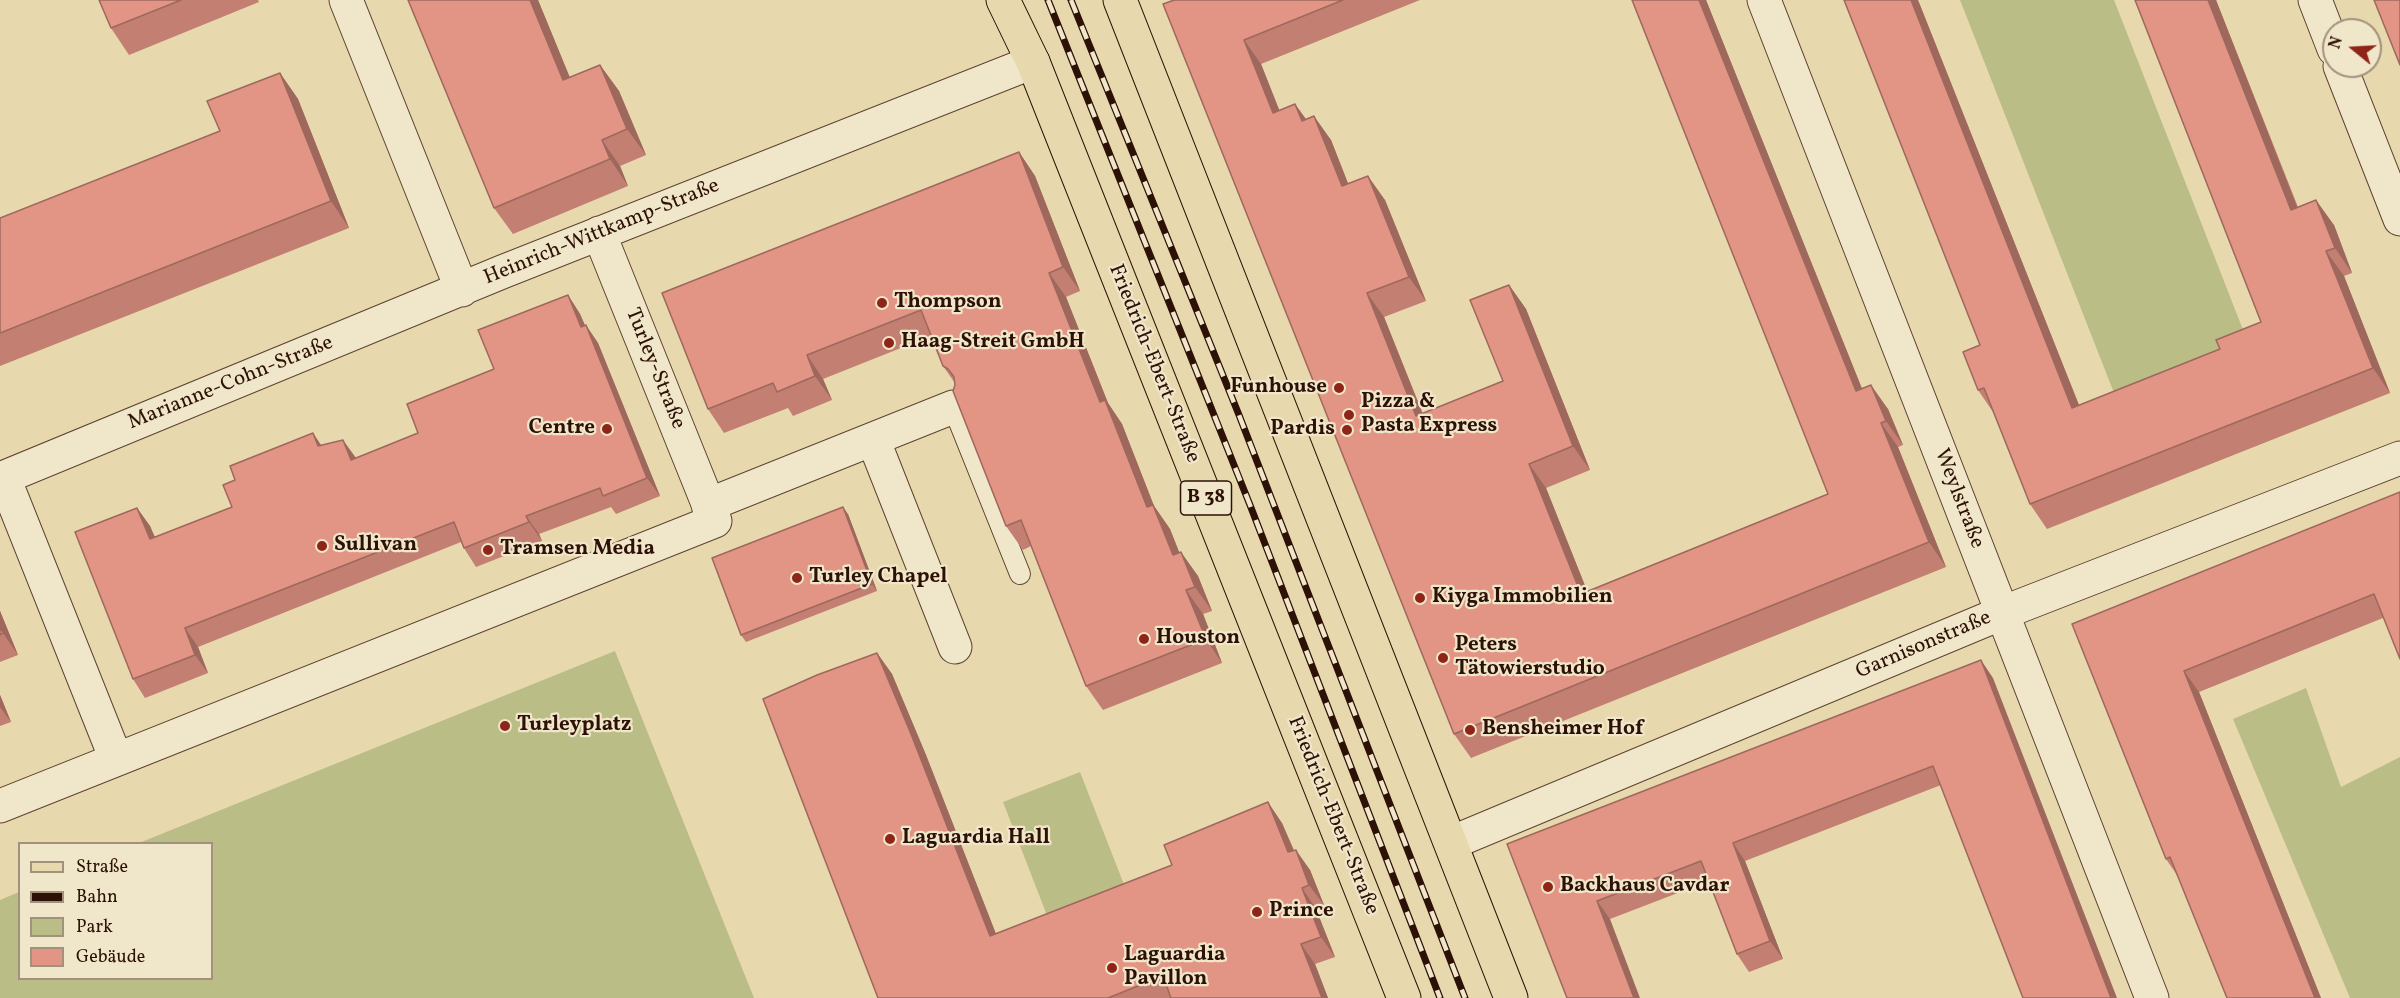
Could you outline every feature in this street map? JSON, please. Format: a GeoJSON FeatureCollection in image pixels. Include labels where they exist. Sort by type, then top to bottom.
{"type":"FeatureCollection","features":[{"type":"Feature","properties":{"kind":"main road","name":"Friedrich-Ebert-Straße"},"geometry":{"type":"LineString","coordinates":[[1003,0],[1033,62],[1404,998]]}},
{"type":"Feature","properties":{"kind":"main road"},"geometry":{"type":"LineString","coordinates":[[1120,0],[1512,998]]}},
{"type":"Feature","properties":{"kind":"street","name":"Heinrich-Wittkamp-Straße"},"geometry":{"type":"LineString","coordinates":[[346,0],[462,290],[599,233],[1033,62]]}},
{"type":"Feature","properties":{"kind":"street","name":"Weylstraße"},"geometry":{"type":"LineString","coordinates":[[1764,0],[2152,998]]}},
{"type":"Feature","properties":{"kind":"street"},"geometry":{"type":"LineString","coordinates":[[2315,0],[2322,18]]}},
{"type":"Feature","properties":{"kind":"street"},"geometry":{"type":"LineString","coordinates":[[2345,78],[2400,219]]}},
{"type":"Feature","properties":{"kind":"street","name":"Turley-Straße"},"geometry":{"type":"LineString","coordinates":[[599,233],[708,505]]}},
{"type":"Feature","properties":{"kind":"street","name":"Marianne-Cohn-Straße"},"geometry":{"type":"LineString","coordinates":[[2,478],[462,290]]}},
{"type":"Feature","properties":{"kind":"street"},"geometry":{"type":"LineString","coordinates":[[0,806],[715,521],[708,505],[953,407]]}},
{"type":"Feature","properties":{"kind":"street"},"geometry":{"type":"LineString","coordinates":[[873,439],[956,647]]}},
{"type":"Feature","properties":{"kind":"street","name":"Garnisonstraße"},"geometry":{"type":"LineString","coordinates":[[1451,843],[2002,613],[2400,458]]}},
{"type":"Feature","properties":{"kind":"street"},"geometry":{"type":"LineString","coordinates":[[2,478],[116,759]]}},
{"type":"Feature","properties":{"kind":"lane"},"geometry":{"type":"LineString","coordinates":[[953,407],[1020,574]]}},
{"type":"Feature","properties":{"kind":"green space"},"geometry":{"type":"Polygon","coordinates":[[[1960,0],[2114,0],[2247,340],[2114,393],[1960,0]]]}},
{"type":"Feature","properties":{"kind":"green space","name":"Turleyplatz"},"geometry":{"type":"Polygon","coordinates":[[[615,651],[754,998],[0,998],[0,900],[18,892],[18,980],[213,980],[213,842],[141,842],[615,651]]]}},
{"type":"Feature","properties":{"kind":"green space"},"geometry":{"type":"Polygon","coordinates":[[[2306,688],[2341,787],[2400,757],[2400,998],[2350,998],[2233,719],[2306,688]]]}},
{"type":"Feature","properties":{"kind":"green space"},"geometry":{"type":"Polygon","coordinates":[[[1080,772],[1125,887],[1048,918],[1003,802],[1080,772]]]}},
{"type":"Feature","properties":{"kind":"building"},"geometry":{"type":"Polygon","coordinates":[[[99,0],[181,0],[111,28],[99,0]]]}},
{"type":"Feature","properties":{"kind":"building"},"geometry":{"type":"Polygon","coordinates":[[[408,0],[530,0],[563,80],[600,65],[627,129],[602,140],[610,159],[494,208],[408,0]]]}},
{"type":"Feature","properties":{"kind":"building"},"geometry":{"type":"Polygon","coordinates":[[[1174,0],[1343,0],[1244,40],[1273,113],[1295,104],[1302,121],[1314,116],[1342,186],[1368,176],[1409,277],[1367,293],[1416,416],[1503,381],[1470,300],[1509,285],[1573,446],[1529,464],[1581,594],[1828,494],[1632,0],[1699,0],[1856,391],[1871,385],[1886,421],[1881,423],[1929,542],[1454,734],[1163,4],[1174,0]]]}},
{"type":"Feature","properties":{"kind":"building"},"geometry":{"type":"Polygon","coordinates":[[[1844,0],[1911,0],[2072,408],[2220,349],[2216,340],[2261,322],[2135,0],[2208,0],[2291,210],[2316,200],[2335,248],[2326,251],[2373,368],[2030,504],[1984,388],[1978,390],[1963,352],[1980,345],[1844,0]]]}},
{"type":"Feature","properties":{"kind":"building"},"geometry":{"type":"Polygon","coordinates":[[[2374,0],[2400,0],[2400,65],[2382,18],[2374,0]]]}},
{"type":"Feature","properties":{"kind":"building"},"geometry":{"type":"Polygon","coordinates":[[[280,73],[331,201],[0,333],[0,218],[220,131],[207,101],[280,73]]]}},
{"type":"Feature","properties":{"kind":"building"},"geometry":{"type":"Polygon","coordinates":[[[1019,152],[1063,267],[1049,273],[1100,402],[1105,400],[1147,507],[1153,505],[1173,555],[1181,552],[1195,587],[1186,590],[1206,639],[1086,686],[1021,520],[1006,526],[953,391],[954,377],[943,366],[921,310],[807,355],[815,376],[777,392],[773,383],[708,409],[662,293],[1019,152]]]}},
{"type":"Feature","properties":{"kind":"building"},"geometry":{"type":"Polygon","coordinates":[[[568,295],[581,327],[586,325],[647,478],[603,496],[600,488],[526,516],[529,522],[464,548],[454,522],[185,628],[195,655],[133,679],[75,532],[137,508],[150,539],[232,507],[223,485],[235,480],[230,466],[313,433],[318,446],[343,440],[351,460],[418,433],[407,404],[494,369],[478,330],[568,295]]]}},
{"type":"Feature","properties":{"kind":"building"},"geometry":{"type":"Polygon","coordinates":[[[2400,492],[2400,659],[2374,594],[2184,671],[2315,998],[2227,998],[2170,857],[2166,859],[2072,624],[2400,492]]]}},
{"type":"Feature","properties":{"kind":"building","name":"Turley Chapel"},"geometry":{"type":"Polygon","coordinates":[[[843,507],[872,584],[741,635],[712,558],[843,507]]]}},
{"type":"Feature","properties":{"kind":"building"},"geometry":{"type":"Polygon","coordinates":[[[877,653],[990,936],[1172,865],[1164,845],[1268,802],[1288,852],[1296,850],[1309,885],[1302,888],[1321,937],[1301,944],[1322,998],[1171,998],[1163,976],[1108,998],[878,998],[763,699],[817,675],[877,653]]]}},
{"type":"Feature","properties":{"kind":"building"},"geometry":{"type":"Polygon","coordinates":[[[1981,660],[2111,998],[2023,998],[1933,766],[1733,843],[1770,941],[1737,954],[1701,861],[1597,901],[1634,998],[1567,998],[1507,844],[1981,660]]]}},
{"type":"Feature","properties":{"kind":"railway"},"geometry":{"type":"LineString","coordinates":[[1048,0],[1250,505],[1440,998]]}},
{"type":"Feature","properties":{"kind":"railway"},"geometry":{"type":"LineString","coordinates":[[1071,0],[1239,415],[1465,998]]}},
{"type":"Feature","properties":{"kind":"place","name":"Thompson"},"geometry":{"type":"Point","coordinates":[882,303]}},
{"type":"Feature","properties":{"kind":"place","name":"Haag-Streit GmbH"},"geometry":{"type":"Point","coordinates":[889,343]}},
{"type":"Feature","properties":{"kind":"place","name":"Funhouse"},"geometry":{"type":"Point","coordinates":[1339,388]}},
{"type":"Feature","properties":{"kind":"place","name":"Pizza & Pasta Express"},"geometry":{"type":"Point","coordinates":[1349,415]}},
{"type":"Feature","properties":{"kind":"place","name":"Centre"},"geometry":{"type":"Point","coordinates":[607,429]}},
{"type":"Feature","properties":{"kind":"place","name":"Pardis"},"geometry":{"type":"Point","coordinates":[1347,430]}},
{"type":"Feature","properties":{"kind":"place","name":"Sullivan"},"geometry":{"type":"Point","coordinates":[322,546]}},
{"type":"Feature","properties":{"kind":"place","name":"Tramsen Media"},"geometry":{"type":"Point","coordinates":[488,550]}},
{"type":"Feature","properties":{"kind":"place","name":"Turley Chapel"},"geometry":{"type":"Point","coordinates":[797,578]}},
{"type":"Feature","properties":{"kind":"place","name":"Kiyga Immobilien"},"geometry":{"type":"Point","coordinates":[1420,598]}},
{"type":"Feature","properties":{"kind":"place","name":"Houston"},"geometry":{"type":"Point","coordinates":[1144,639]}},
{"type":"Feature","properties":{"kind":"place","name":"Peters Tätowierstudio"},"geometry":{"type":"Point","coordinates":[1443,658]}},
{"type":"Feature","properties":{"kind":"place","name":"Turleyplatz"},"geometry":{"type":"Point","coordinates":[505,726]}},
{"type":"Feature","properties":{"kind":"place","name":"Bensheimer Hof"},"geometry":{"type":"Point","coordinates":[1470,730]}},
{"type":"Feature","properties":{"kind":"place","name":"Laguardia Hall"},"geometry":{"type":"Point","coordinates":[890,839]}},
{"type":"Feature","properties":{"kind":"place","name":"Backhaus Cavdar"},"geometry":{"type":"Point","coordinates":[1548,887]}},
{"type":"Feature","properties":{"kind":"place","name":"Prince"},"geometry":{"type":"Point","coordinates":[1257,912]}},
{"type":"Feature","properties":{"kind":"place","name":"Laguardia Pavillon"},"geometry":{"type":"Point","coordinates":[1112,968]}}]}
